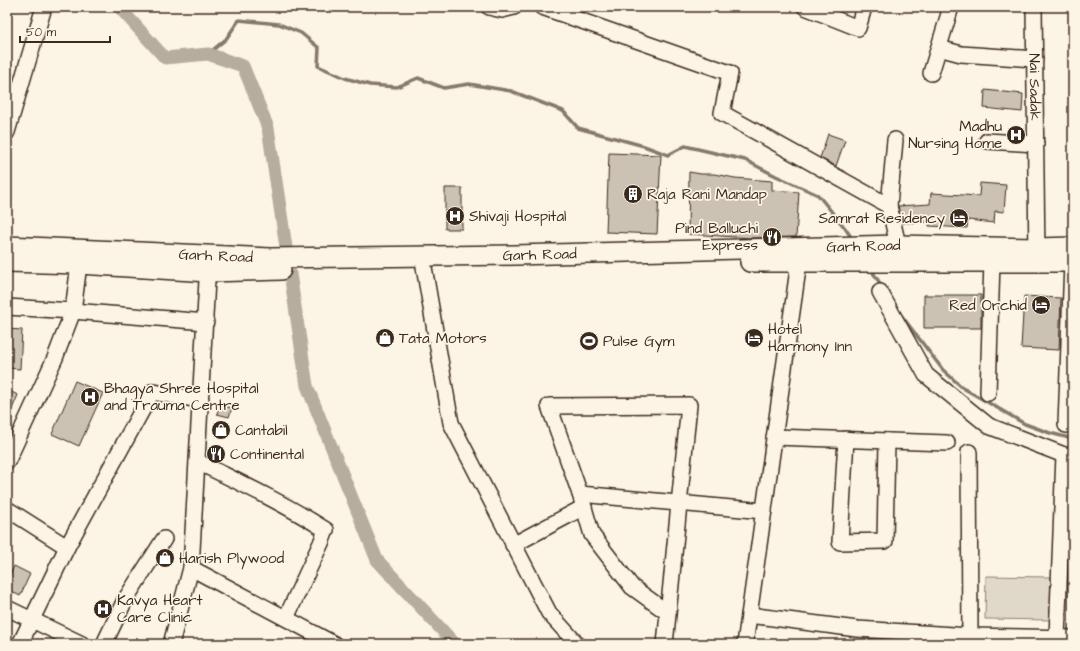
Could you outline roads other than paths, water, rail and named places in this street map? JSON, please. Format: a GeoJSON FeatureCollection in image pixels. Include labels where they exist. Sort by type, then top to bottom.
{"type":"FeatureCollection","features":[{"type":"Feature","properties":{"kind":"main road","name":"Garh Road"},"geometry":{"type":"LineString","coordinates":[[7,246],[209,264]]}},
{"type":"Feature","properties":{"kind":"main road","name":"Garh Road"},"geometry":{"type":"LineString","coordinates":[[896,253],[992,262],[1037,255]]}},
{"type":"Feature","properties":{"kind":"main road","name":"Garh Road"},"geometry":{"type":"LineString","coordinates":[[7,262],[79,264],[271,264],[896,253],[1073,257]]}},
{"type":"Feature","properties":{"kind":"main road","name":"Garh Road"},"geometry":{"type":"LineString","coordinates":[[319,263],[424,267],[516,260]]}},
{"type":"Feature","properties":{"kind":"street"},"geometry":{"type":"LineString","coordinates":[[7,132],[44,7]]}},
{"type":"Feature","properties":{"kind":"street"},"geometry":{"type":"LineString","coordinates":[[489,7],[502,10],[514,7]]}},
{"type":"Feature","properties":{"kind":"street"},"geometry":{"type":"LineString","coordinates":[[542,7],[730,72],[722,113],[889,206]]}},
{"type":"Feature","properties":{"kind":"street"},"geometry":{"type":"LineString","coordinates":[[805,7],[858,28],[864,7]]}},
{"type":"Feature","properties":{"kind":"street"},"geometry":{"type":"LineString","coordinates":[[931,73],[950,7]]}},
{"type":"Feature","properties":{"kind":"street","name":"Nai Sadak"},"geometry":{"type":"LineString","coordinates":[[1034,7],[1037,255]]}},
{"type":"Feature","properties":{"kind":"street"},"geometry":{"type":"LineString","coordinates":[[939,48],[962,54],[1035,58]]}},
{"type":"Feature","properties":{"kind":"street"},"geometry":{"type":"LineString","coordinates":[[895,140],[889,206],[896,253]]}},
{"type":"Feature","properties":{"kind":"street"},"geometry":{"type":"LineString","coordinates":[[987,141],[1036,144]]}},
{"type":"Feature","properties":{"kind":"street"},"geometry":{"type":"LineString","coordinates":[[745,644],[799,255]]}},
{"type":"Feature","properties":{"kind":"street"},"geometry":{"type":"LineString","coordinates":[[1066,425],[1073,257]]}},
{"type":"Feature","properties":{"kind":"street"},"geometry":{"type":"LineString","coordinates":[[988,393],[992,262]]}},
{"type":"Feature","properties":{"kind":"street"},"geometry":{"type":"LineString","coordinates":[[7,462],[55,358],[73,312],[79,264]]}},
{"type":"Feature","properties":{"kind":"street"},"geometry":{"type":"LineString","coordinates":[[171,644],[191,568],[209,264]]}},
{"type":"Feature","properties":{"kind":"street"},"geometry":{"type":"LineString","coordinates":[[424,267],[451,423],[549,613],[577,644]]}},
{"type":"Feature","properties":{"kind":"street"},"geometry":{"type":"LineString","coordinates":[[880,292],[926,375],[988,426],[1069,456],[1058,638]]}},
{"type":"Feature","properties":{"kind":"street"},"geometry":{"type":"LineString","coordinates":[[7,306],[206,322]]}},
{"type":"Feature","properties":{"kind":"street"},"geometry":{"type":"LineString","coordinates":[[20,644],[66,547],[152,392],[201,400]]}},
{"type":"Feature","properties":{"kind":"street"},"geometry":{"type":"LineString","coordinates":[[665,644],[689,405],[549,406],[582,500],[592,535],[632,587],[668,614]]}},
{"type":"Feature","properties":{"kind":"street"},"geometry":{"type":"LineString","coordinates":[[774,437],[947,443]]}},
{"type":"Feature","properties":{"kind":"street"},"geometry":{"type":"LineString","coordinates":[[846,439],[840,542],[885,541],[887,441]]}},
{"type":"Feature","properties":{"kind":"street"},"geometry":{"type":"LineString","coordinates":[[969,452],[970,636]]}},
{"type":"Feature","properties":{"kind":"street"},"geometry":{"type":"LineString","coordinates":[[198,462],[253,488],[326,530],[321,544],[286,618]]}},
{"type":"Feature","properties":{"kind":"street"},"geometry":{"type":"LineString","coordinates":[[513,544],[582,500],[679,503],[764,511]]}},
{"type":"Feature","properties":{"kind":"street"},"geometry":{"type":"LineString","coordinates":[[7,509],[66,547]]}},
{"type":"Feature","properties":{"kind":"street"},"geometry":{"type":"LineString","coordinates":[[104,644],[125,600],[164,539]]}},
{"type":"Feature","properties":{"kind":"street"},"geometry":{"type":"LineString","coordinates":[[191,568],[334,644]]}},
{"type":"Feature","properties":{"kind":"street"},"geometry":{"type":"LineString","coordinates":[[7,608],[82,644]]}},
{"type":"Feature","properties":{"kind":"street"},"geometry":{"type":"LineString","coordinates":[[749,616],[858,629],[970,636],[1073,638]]}},
{"type":"Feature","properties":{"kind":"waterway"},"geometry":{"type":"LineString","coordinates":[[119,7],[165,58],[208,54],[243,66],[268,128],[307,386],[377,560],[455,644]]}},
{"type":"Feature","properties":{"kind":"waterway"},"geometry":{"type":"LineString","coordinates":[[208,54],[226,39],[239,20],[279,24],[301,33],[319,48],[318,66],[345,78],[370,85],[397,87],[418,78],[444,88],[469,84],[511,91],[563,111],[578,128],[644,146],[668,155],[685,146],[745,160],[818,195],[853,240]]}},
{"type":"Feature","properties":{"kind":"waterway"},"geometry":{"type":"LineString","coordinates":[[870,268],[883,288]]}},
{"type":"Feature","properties":{"kind":"waterway"},"geometry":{"type":"LineString","coordinates":[[898,311],[943,370],[963,388],[1025,424],[1073,439]]}},
{"type":"Feature","properties":{"kind":"place","name":"Madhu Nursing Home"},"geometry":{"type":"Point","coordinates":[1016,135]}},
{"type":"Feature","properties":{"kind":"place","name":"Raja Rani Mandap"},"geometry":{"type":"Point","coordinates":[633,194]}},
{"type":"Feature","properties":{"kind":"place","name":"Shivaji Hospital"},"geometry":{"type":"Point","coordinates":[455,216]}},
{"type":"Feature","properties":{"kind":"place","name":"Samrat Residency"},"geometry":{"type":"Point","coordinates":[959,218]}},
{"type":"Feature","properties":{"kind":"place","name":"Pind Balluchi Express"},"geometry":{"type":"Point","coordinates":[772,237]}},
{"type":"Feature","properties":{"kind":"place","name":"Red Orchid"},"geometry":{"type":"Point","coordinates":[1041,305]}},
{"type":"Feature","properties":{"kind":"place","name":"Tata Motors"},"geometry":{"type":"Point","coordinates":[385,338]}},
{"type":"Feature","properties":{"kind":"place","name":"Hotel Harmony Inn"},"geometry":{"type":"Point","coordinates":[754,338]}},
{"type":"Feature","properties":{"kind":"place","name":"Pulse Gym"},"geometry":{"type":"Point","coordinates":[589,341]}},
{"type":"Feature","properties":{"kind":"place","name":"Bhagya Shree Hospital and Trauma Centre"},"geometry":{"type":"Point","coordinates":[90,397]}},
{"type":"Feature","properties":{"kind":"place","name":"Cantabil"},"geometry":{"type":"Point","coordinates":[221,430]}},
{"type":"Feature","properties":{"kind":"place","name":"Continental"},"geometry":{"type":"Point","coordinates":[216,454]}},
{"type":"Feature","properties":{"kind":"place","name":"Harish Plywood"},"geometry":{"type":"Point","coordinates":[165,558]}},
{"type":"Feature","properties":{"kind":"place","name":"Kavya Heart Care Clinic"},"geometry":{"type":"Point","coordinates":[103,609]}}]}
